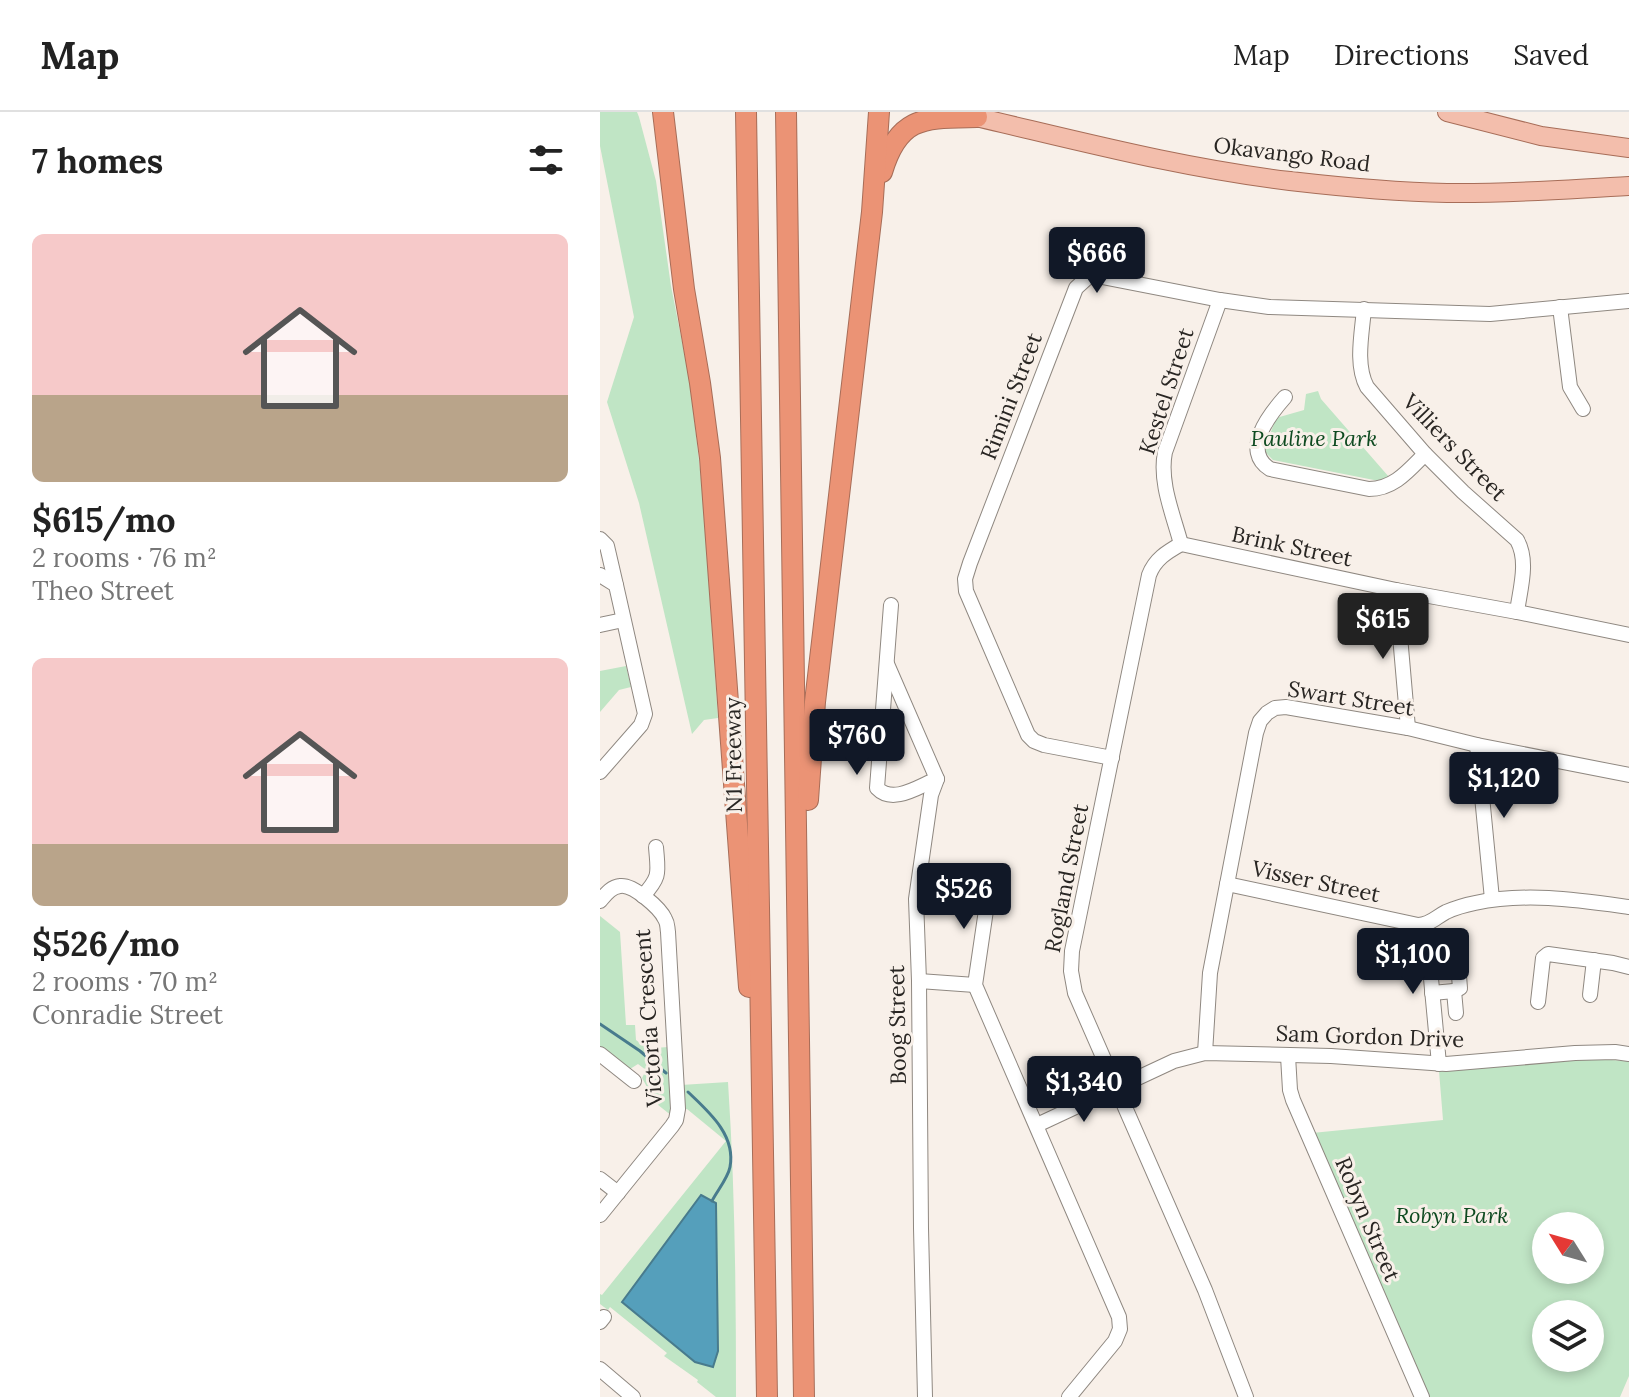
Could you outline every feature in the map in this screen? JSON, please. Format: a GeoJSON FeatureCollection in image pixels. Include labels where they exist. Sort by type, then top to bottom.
{"type":"FeatureCollection","features":[{"type":"Feature","properties":{"kind":"highway"},"geometry":{"type":"LineString","coordinates":[[650,112],[666,150]]}},
{"type":"Feature","properties":{"kind":"highway"},"geometry":{"type":"LineString","coordinates":[[663,112],[684,289],[710,458],[752,1037],[764,1140]]}},
{"type":"Feature","properties":{"kind":"highway","name":"N1 Freeway"},"geometry":{"type":"LineString","coordinates":[[746,112],[767,1397]]}},
{"type":"Feature","properties":{"kind":"highway"},"geometry":{"type":"LineString","coordinates":[[786,112],[804,1397]]}},
{"type":"Feature","properties":{"kind":"highway"},"geometry":{"type":"LineString","coordinates":[[800,1069],[812,733],[872,212],[879,112]]}},
{"type":"Feature","properties":{"kind":"highway"},"geometry":{"type":"LineString","coordinates":[[872,212],[890,149],[904,131],[931,118],[977,117]]}},
{"type":"Feature","properties":{"kind":"main road","name":"Okavango Road"},"geometry":{"type":"LineString","coordinates":[[955,112],[1122,152],[1288,181],[1447,193],[1629,186]]}},
{"type":"Feature","properties":{"kind":"main road"},"geometry":{"type":"LineString","coordinates":[[1447,112],[1465,114],[1541,136],[1629,148]]}},
{"type":"Feature","properties":{"kind":"street","name":"Rimini Street"},"geometry":{"type":"LineString","coordinates":[[1112,758],[1044,745],[1028,735],[966,591],[965,579],[1076,288],[1087,278],[1097,276],[1269,307],[1490,314],[1629,301]]}},
{"type":"Feature","properties":{"kind":"street","name":"Kestel Street"},"geometry":{"type":"LineString","coordinates":[[1181,544],[1162,475],[1163,463],[1220,300]]}},
{"type":"Feature","properties":{"kind":"street"},"geometry":{"type":"LineString","coordinates":[[1560,307],[1570,387],[1583,409]]}},
{"type":"Feature","properties":{"kind":"street","name":"Villiers Street"},"geometry":{"type":"LineString","coordinates":[[1364,309],[1362,379],[1425,454],[1517,540],[1522,548],[1523,560],[1517,612]]}},
{"type":"Feature","properties":{"kind":"street"},"geometry":{"type":"LineString","coordinates":[[1285,397],[1270,414],[1257,444],[1259,460],[1270,469],[1381,489],[1402,476],[1425,454]]}},
{"type":"Feature","properties":{"kind":"street"},"geometry":{"type":"LineString","coordinates":[[600,539],[607,546],[644,711],[644,719],[600,772]]}},
{"type":"Feature","properties":{"kind":"street","name":"Brink Street"},"geometry":{"type":"LineString","coordinates":[[1181,544],[1629,635]]}},
{"type":"Feature","properties":{"kind":"street","name":"Rogland Street"},"geometry":{"type":"LineString","coordinates":[[1181,544],[1161,557],[1149,575],[1072,951],[1071,971],[1075,993],[1205,1290],[1246,1397]]}},
{"type":"Feature","properties":{"kind":"street"},"geometry":{"type":"LineString","coordinates":[[600,575],[616,585]]}},
{"type":"Feature","properties":{"kind":"street"},"geometry":{"type":"LineString","coordinates":[[1396,590],[1408,728]]}},
{"type":"Feature","properties":{"kind":"street"},"geometry":{"type":"LineString","coordinates":[[887,664],[937,779],[898,795],[886,794],[877,788],[891,605]]}},
{"type":"Feature","properties":{"kind":"street"},"geometry":{"type":"LineString","coordinates":[[600,625],[623,620]]}},
{"type":"Feature","properties":{"kind":"street","name":"Swart Street"},"geometry":{"type":"LineString","coordinates":[[1205,1053],[1210,973],[1256,733],[1267,713],[1286,707],[1408,728],[1629,775]]}},
{"type":"Feature","properties":{"kind":"street"},"geometry":{"type":"LineString","coordinates":[[1477,745],[1492,899]]}},
{"type":"Feature","properties":{"kind":"street","name":"Boog Street"},"geometry":{"type":"LineString","coordinates":[[925,1397],[916,918],[917,885],[931,795],[937,779]]}},
{"type":"Feature","properties":{"kind":"street","name":"Victoria Crescent"},"geometry":{"type":"LineString","coordinates":[[643,896],[658,875],[656,847]]}},
{"type":"Feature","properties":{"kind":"street"},"geometry":{"type":"LineString","coordinates":[[990,883],[975,985],[1121,1323],[1115,1341],[1069,1397]]}},
{"type":"Feature","properties":{"kind":"street","name":"Visser Street"},"geometry":{"type":"LineString","coordinates":[[1227,884],[1426,925]]}},
{"type":"Feature","properties":{"kind":"street","name":"Victoria Crescent"},"geometry":{"type":"LineString","coordinates":[[600,901],[620,886],[634,889],[661,913],[667,925],[678,1113],[672,1126],[600,1215]]}},
{"type":"Feature","properties":{"kind":"street"},"geometry":{"type":"LineString","coordinates":[[1439,1064],[1426,925],[1467,904],[1492,899],[1561,898],[1629,907]]}},
{"type":"Feature","properties":{"kind":"street"},"geometry":{"type":"LineString","coordinates":[[1432,993],[1460,988],[1457,952]]}},
{"type":"Feature","properties":{"kind":"street"},"geometry":{"type":"LineString","coordinates":[[1538,1002],[1543,958],[1550,953],[1629,967]]}},
{"type":"Feature","properties":{"kind":"street"},"geometry":{"type":"LineString","coordinates":[[1590,995],[1594,960]]}},
{"type":"Feature","properties":{"kind":"street"},"geometry":{"type":"LineString","coordinates":[[919,981],[975,985]]}},
{"type":"Feature","properties":{"kind":"street"},"geometry":{"type":"LineString","coordinates":[[1454,991],[1456,1013]]}},
{"type":"Feature","properties":{"kind":"street","name":"Sam Gordon Drive"},"geometry":{"type":"LineString","coordinates":[[1037,1125],[1174,1061],[1205,1053],[1331,1056],[1439,1064],[1575,1053],[1629,1054]]}},
{"type":"Feature","properties":{"kind":"street"},"geometry":{"type":"LineString","coordinates":[[600,1054],[634,1081]]}},
{"type":"Feature","properties":{"kind":"street","name":"Robyn Street"},"geometry":{"type":"LineString","coordinates":[[1288,1056],[1293,1100],[1422,1397]]}},
{"type":"Feature","properties":{"kind":"street"},"geometry":{"type":"LineString","coordinates":[[600,1179],[618,1193]]}},
{"type":"Feature","properties":{"kind":"street"},"geometry":{"type":"LineString","coordinates":[[600,1369],[633,1397]]}},
{"type":"Feature","properties":{"kind":"green space"},"geometry":{"type":"Polygon","coordinates":[[[600,112],[637,112],[639,117],[656,181],[671,286],[690,382],[703,496],[718,718],[704,720],[692,734],[639,503],[607,402],[634,317],[600,146],[600,112]]]}},
{"type":"Feature","properties":{"kind":"green space","name":"Pauline Park"},"geometry":{"type":"Polygon","coordinates":[[[1318,391],[1321,399],[1389,477],[1384,482],[1273,460],[1264,451],[1276,418],[1304,410],[1306,394],[1318,391]]]}},
{"type":"Feature","properties":{"kind":"green space"},"geometry":{"type":"Polygon","coordinates":[[[626,666],[631,687],[619,690],[600,712],[600,671],[626,666]]]}},
{"type":"Feature","properties":{"kind":"green space"},"geometry":{"type":"Polygon","coordinates":[[[600,916],[620,932],[626,1025],[635,1025],[636,1040],[644,1045],[669,1047],[672,1116],[643,1093],[647,1087],[642,1078],[646,1070],[638,1064],[627,1069],[600,1049],[600,916]]]}},
{"type":"Feature","properties":{"kind":"green space","name":"Robyn Park"},"geometry":{"type":"Polygon","coordinates":[[[1594,1059],[1629,1061],[1629,1376],[1620,1397],[1428,1397],[1312,1133],[1443,1120],[1439,1071],[1594,1059]]]}},
{"type":"Feature","properties":{"kind":"green space"},"geometry":{"type":"Polygon","coordinates":[[[728,1082],[735,1240],[736,1397],[716,1397],[664,1356],[667,1353],[610,1307],[608,1310],[600,1304],[600,1294],[726,1141],[687,1109],[682,1110],[681,1085],[728,1082]]]}},
{"type":"Feature","properties":{"kind":"water"},"geometry":{"type":"Polygon","coordinates":[[[701,1195],[716,1203],[718,1351],[713,1367],[695,1362],[622,1302],[701,1195]]]}},
{"type":"Feature","properties":{"kind":"waterway"},"geometry":{"type":"LineString","coordinates":[[600,1024],[666,1073]]}},
{"type":"Feature","properties":{"kind":"waterway"},"geometry":{"type":"LineString","coordinates":[[688,1092],[719,1125],[729,1145],[729,1171],[712,1201]]}}]}
